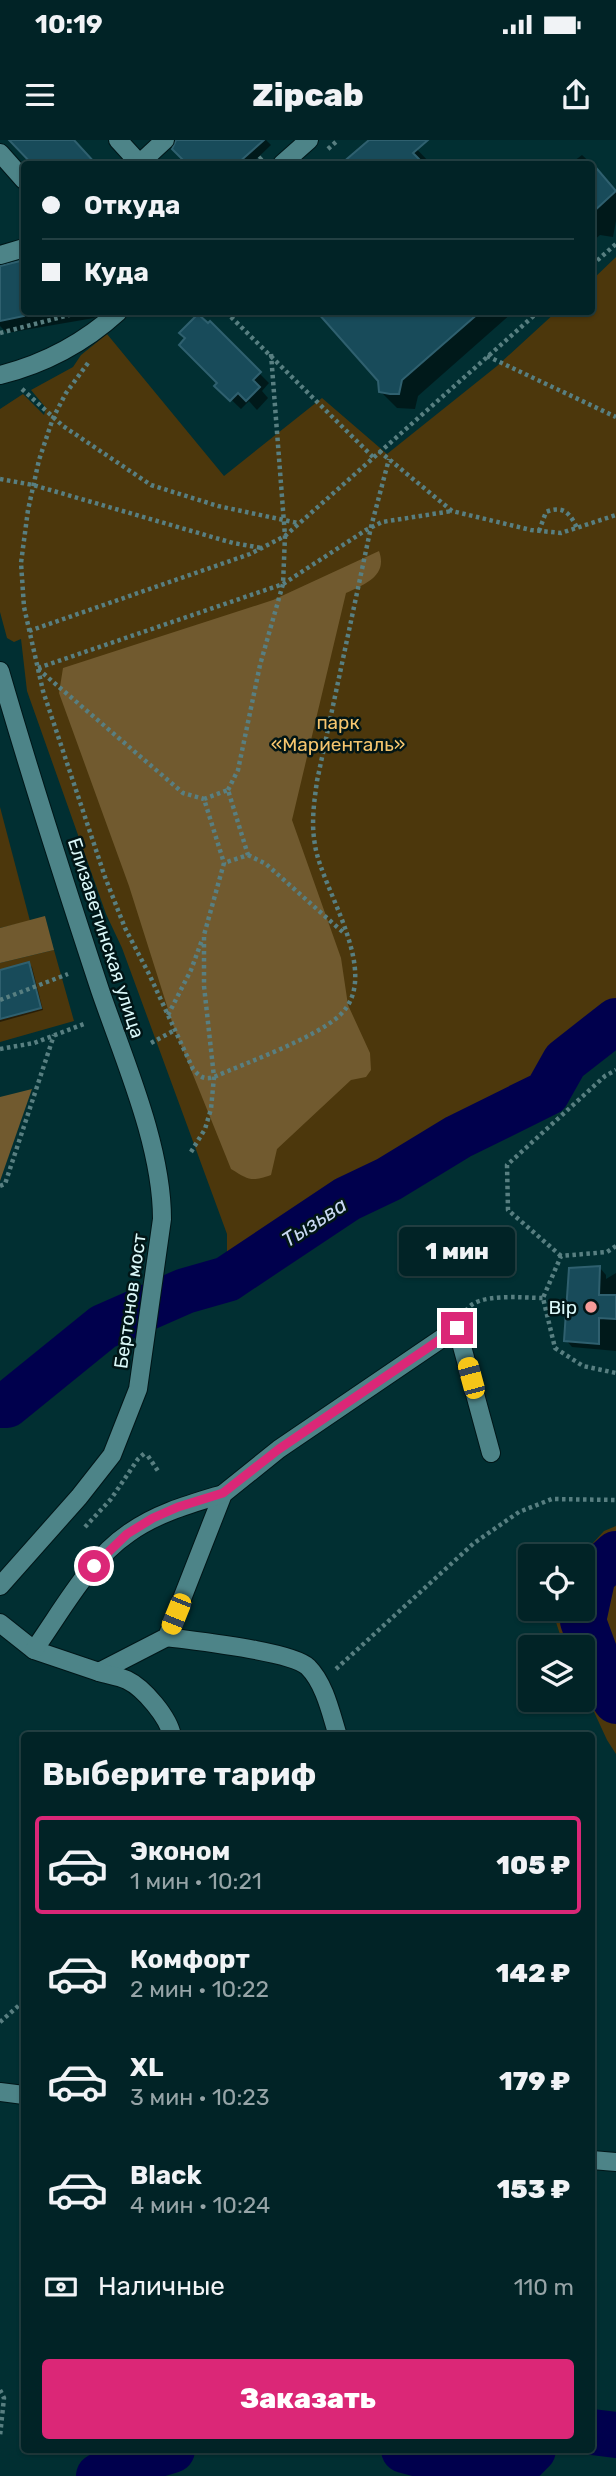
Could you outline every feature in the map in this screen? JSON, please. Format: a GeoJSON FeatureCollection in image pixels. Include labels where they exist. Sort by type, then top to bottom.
{"type":"FeatureCollection","features":[{"type":"Feature","properties":{"kind":"street"},"geometry":{"type":"LineString","coordinates":[[118,140],[136,161]]}},
{"type":"Feature","properties":{"kind":"street"},"geometry":{"type":"LineString","coordinates":[[142,161],[165,140]]}},
{"type":"Feature","properties":{"kind":"street"},"geometry":{"type":"LineString","coordinates":[[284,161],[297,144]]}},
{"type":"Feature","properties":{"kind":"street"},"geometry":{"type":"LineString","coordinates":[[0,153],[21,177]]}},
{"type":"Feature","properties":{"kind":"street"},"geometry":{"type":"LineString","coordinates":[[0,255],[21,249]]}},
{"type":"Feature","properties":{"kind":"street"},"geometry":{"type":"LineString","coordinates":[[3,375],[61,352],[101,327],[115,315]]}},
{"type":"Feature","properties":{"kind":"street","name":"Елизаветинская улица"},"geometry":{"type":"LineString","coordinates":[[0,671],[6,712],[153,1147],[162,1194],[162,1219]]}},
{"type":"Feature","properties":{"kind":"street","name":"Бертонов мост"},"geometry":{"type":"LineString","coordinates":[[4,1574],[79,1497],[111,1455],[138,1389],[162,1219]]}},
{"type":"Feature","properties":{"kind":"street"},"geometry":{"type":"LineString","coordinates":[[34,1650],[94,1566],[127,1534],[178,1507],[223,1493],[279,1449],[457,1328],[491,1453]]}},
{"type":"Feature","properties":{"kind":"street"},"geometry":{"type":"LineString","coordinates":[[167,1637],[223,1493]]}},
{"type":"Feature","properties":{"kind":"street"},"geometry":{"type":"LineString","coordinates":[[0,1623],[34,1650],[128,1681],[149,1696],[171,1732]]}},
{"type":"Feature","properties":{"kind":"street"},"geometry":{"type":"LineString","coordinates":[[99,1672],[167,1637],[268,1652],[307,1665],[320,1684],[337,1732]]}},
{"type":"Feature","properties":{"kind":"street"},"geometry":{"type":"LineString","coordinates":[[0,2092],[21,2095]]}},
{"type":"Feature","properties":{"kind":"street"},"geometry":{"type":"LineString","coordinates":[[595,2160],[616,2162]]}},
{"type":"Feature","properties":{"kind":"path"},"geometry":{"type":"LineString","coordinates":[[595,262],[616,244]]}},
{"type":"Feature","properties":{"kind":"path"},"geometry":{"type":"LineString","coordinates":[[0,333],[69,315]]}},
{"type":"Feature","properties":{"kind":"path"},"geometry":{"type":"LineString","coordinates":[[229,315],[373,457]]}},
{"type":"Feature","properties":{"kind":"path"},"geometry":{"type":"LineString","coordinates":[[29,631],[250,554],[285,536],[535,315]]}},
{"type":"Feature","properties":{"kind":"path"},"geometry":{"type":"LineString","coordinates":[[37,668],[183,793],[204,799],[228,790],[238,770],[260,665],[283,584],[285,536],[271,354]]}},
{"type":"Feature","properties":{"kind":"path"},"geometry":{"type":"LineString","coordinates":[[487,356],[616,417]]}},
{"type":"Feature","properties":{"kind":"path"},"geometry":{"type":"LineString","coordinates":[[93,359],[66,393],[53,418],[39,460],[21,563],[24,607],[37,668],[105,877],[125,928],[193,1069],[202,1078],[214,1077],[301,1038],[339,1016],[350,1002],[356,981],[346,935],[315,848],[312,816],[317,781],[389,459]]}},
{"type":"Feature","properties":{"kind":"path"},"geometry":{"type":"LineString","coordinates":[[3,375],[53,418],[151,485],[218,506],[299,524]]}},
{"type":"Feature","properties":{"kind":"path"},"geometry":{"type":"LineString","coordinates":[[379,451],[452,511]]}},
{"type":"Feature","properties":{"kind":"path"},"geometry":{"type":"LineString","coordinates":[[0,479],[33,485],[233,543],[262,548]]}},
{"type":"Feature","properties":{"kind":"path"},"geometry":{"type":"LineString","coordinates":[[538,531],[546,512],[559,509],[571,515],[578,528]]}},
{"type":"Feature","properties":{"kind":"path"},"geometry":{"type":"LineString","coordinates":[[37,668],[283,584],[372,527],[408,516],[452,511],[538,531],[561,533],[616,515]]}},
{"type":"Feature","properties":{"kind":"path"},"geometry":{"type":"LineString","coordinates":[[228,790],[248,855],[265,864],[346,935]]}},
{"type":"Feature","properties":{"kind":"path"},"geometry":{"type":"LineString","coordinates":[[168,1015],[191,970],[224,863],[204,799]]}},
{"type":"Feature","properties":{"kind":"path"},"geometry":{"type":"LineString","coordinates":[[224,863],[248,855]]}},
{"type":"Feature","properties":{"kind":"path"},"geometry":{"type":"LineString","coordinates":[[191,1152],[205,1129],[211,1109],[214,1077],[204,986],[204,934]]}},
{"type":"Feature","properties":{"kind":"path"},"geometry":{"type":"LineString","coordinates":[[0,1000],[68,974]]}},
{"type":"Feature","properties":{"kind":"path"},"geometry":{"type":"LineString","coordinates":[[0,1049],[34,1043],[83,1024]]}},
{"type":"Feature","properties":{"kind":"path"},"geometry":{"type":"LineString","coordinates":[[151,1043],[175,1030]]}},
{"type":"Feature","properties":{"kind":"path"},"geometry":{"type":"LineString","coordinates":[[0,1186],[5,1184],[54,1035]]}},
{"type":"Feature","properties":{"kind":"path"},"geometry":{"type":"LineString","coordinates":[[616,1070],[595,1084],[507,1165],[508,1210],[561,1256],[607,1252],[616,1246]]}},
{"type":"Feature","properties":{"kind":"path"},"geometry":{"type":"LineString","coordinates":[[561,1256],[543,1298],[555,1348],[583,1367],[616,1373]]}},
{"type":"Feature","properties":{"kind":"path"},"geometry":{"type":"LineString","coordinates":[[480,1299],[543,1298]]}},
{"type":"Feature","properties":{"kind":"path"},"geometry":{"type":"LineString","coordinates":[[148,1457],[158,1471]]}},
{"type":"Feature","properties":{"kind":"path"},"geometry":{"type":"LineString","coordinates":[[320,1684],[474,1543],[519,1512],[552,1499],[616,1500]]}},
{"type":"Feature","properties":{"kind":"path"},"geometry":{"type":"LineString","coordinates":[[0,2022],[21,2004]]}},
{"type":"Feature","properties":{"kind":"path"},"geometry":{"type":"LineString","coordinates":[[0,2390],[4,2398],[0,2436]]}},
{"type":"Feature","properties":{"kind":"green space","name":"парк «Мариенталь»"},"geometry":{"type":"Polygon","coordinates":[[[616,257],[616,1021],[565,1061],[547,1093],[458,1137],[389,1179],[347,1199],[227,1279],[227,1234],[122,948],[106,914],[27,691],[21,639],[14,642],[7,638],[0,612],[0,409],[23,394],[44,415],[46,408],[31,390],[73,367],[81,355],[107,334],[224,476],[322,398],[387,454],[497,366],[553,315],[595,315],[595,277],[616,257]]]}},
{"type":"Feature","properties":{"kind":"green space"},"geometry":{"type":"Polygon","coordinates":[[[0,807],[30,921],[0,928],[0,807]]]}},
{"type":"Feature","properties":{"kind":"green space"},"geometry":{"type":"Polygon","coordinates":[[[54,950],[74,1021],[0,1042],[0,1019],[41,1007],[29,963],[0,970],[0,963],[54,950]]]}},
{"type":"Feature","properties":{"kind":"green space"},"geometry":{"type":"Polygon","coordinates":[[[616,1526],[616,1754],[594,1712],[595,1635],[560,1635],[556,1621],[595,1621],[595,1544],[592,1544],[604,1531],[616,1526]]]}},
{"type":"Feature","properties":{"kind":"shaded area"},"geometry":{"type":"Polygon","coordinates":[[[379,551],[381,560],[378,573],[346,593],[292,820],[341,958],[348,1005],[370,1053],[371,1070],[366,1077],[351,1080],[277,1149],[271,1175],[250,1179],[231,1169],[173,1025],[129,886],[59,693],[63,668],[273,600],[379,551]]]}},
{"type":"Feature","properties":{"kind":"shaded area"},"geometry":{"type":"Polygon","coordinates":[[[45,916],[54,950],[0,963],[0,928],[45,916]]]}},
{"type":"Feature","properties":{"kind":"shaded area"},"geometry":{"type":"Polygon","coordinates":[[[616,1000],[616,1031],[593,1045],[573,1063],[567,1047],[616,1000]]]}},
{"type":"Feature","properties":{"kind":"shaded area"},"geometry":{"type":"Polygon","coordinates":[[[32,1089],[0,1181],[0,1097],[32,1089]]]}},
{"type":"Feature","properties":{"kind":"building"},"geometry":{"type":"Polygon","coordinates":[[[9,140],[74,140],[93,161],[29,161],[9,140]]]}},
{"type":"Feature","properties":{"kind":"building"},"geometry":{"type":"Polygon","coordinates":[[[176,140],[264,140],[240,161],[184,161],[172,149],[176,140]]]}},
{"type":"Feature","properties":{"kind":"building"},"geometry":{"type":"Polygon","coordinates":[[[369,140],[428,140],[413,153],[421,161],[344,161],[369,140]]]}},
{"type":"Feature","properties":{"kind":"building"},"geometry":{"type":"Polygon","coordinates":[[[595,166],[616,191],[595,210],[595,166]]]}},
{"type":"Feature","properties":{"kind":"building"},"geometry":{"type":"Polygon","coordinates":[[[21,261],[21,315],[24,316],[0,321],[0,266],[21,261]]]}},
{"type":"Feature","properties":{"kind":"building"},"geometry":{"type":"Polygon","coordinates":[[[197,315],[208,323],[210,321],[261,372],[253,380],[260,387],[246,401],[238,393],[230,401],[214,386],[217,383],[179,345],[185,338],[179,333],[197,315]]]}},
{"type":"Feature","properties":{"kind":"building"},"geometry":{"type":"Polygon","coordinates":[[[320,315],[477,315],[402,380],[399,394],[379,392],[378,381],[320,315]]]}},
{"type":"Feature","properties":{"kind":"building"},"geometry":{"type":"Polygon","coordinates":[[[29,962],[41,1008],[0,1019],[0,970],[29,962]]]}},
{"type":"Feature","properties":{"kind":"building","name":"Bip"},"geometry":{"type":"Polygon","coordinates":[[[600,1266],[599,1295],[616,1295],[616,1319],[599,1318],[599,1344],[564,1341],[569,1268],[600,1266]]]}},
{"type":"Feature","properties":{"kind":"waterway","name":"Тызьва"},"geometry":{"type":"LineString","coordinates":[[0,1405],[7,1405],[103,1327],[185,1291],[227,1279],[347,1199],[389,1179],[458,1137],[547,1093],[565,1061],[616,1021]]}},
{"type":"Feature","properties":{"kind":"waterway"},"geometry":{"type":"LineString","coordinates":[[616,1554],[593,1575],[583,1621],[608,1689],[616,1701]]}},
{"type":"Feature","properties":{"kind":"waterway"},"geometry":{"type":"LineString","coordinates":[[595,2432],[616,2435]]}},
{"type":"Feature","properties":{"kind":"waterway"},"geometry":{"type":"LineString","coordinates":[[99,2476],[116,2467],[162,2453]]}},
{"type":"Feature","properties":{"kind":"waterway"},"geometry":{"type":"LineString","coordinates":[[415,2453],[472,2468],[510,2473],[530,2453]]}},
{"type":"Feature","properties":{"kind":"place","name":"Bip"},"geometry":{"type":"Point","coordinates":[591,1307]}},
{"type":"Feature","properties":{"kind":"route"},"geometry":{"type":"LineString","coordinates":[[94,1566],[127,1534],[153,1518],[223,1493],[279,1449],[457,1328]]}}]}
